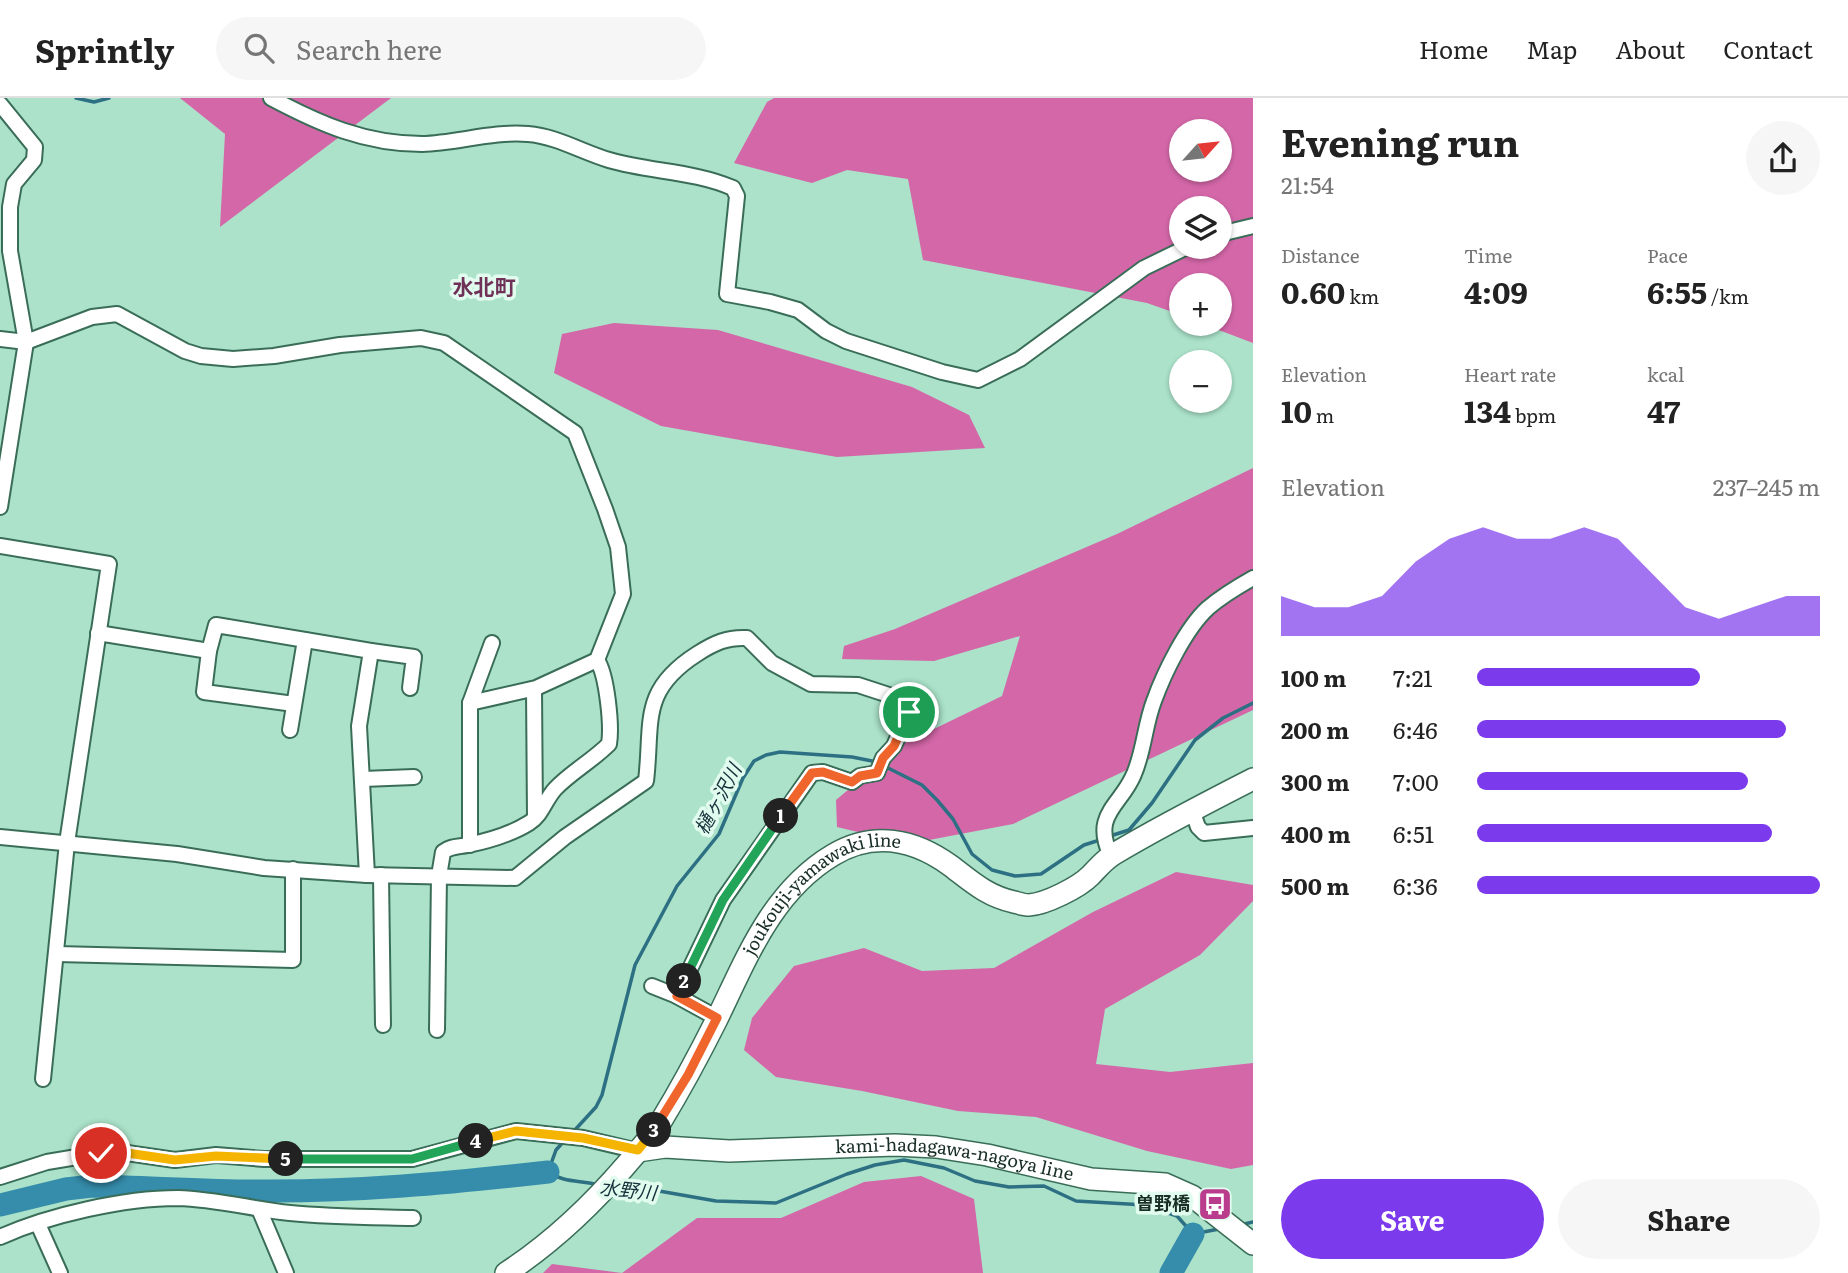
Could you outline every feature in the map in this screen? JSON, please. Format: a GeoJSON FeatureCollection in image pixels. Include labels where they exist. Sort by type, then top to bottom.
{"type":"FeatureCollection","features":[{"type":"Feature","properties":{"kind":"main road","name":"joukouji-yamawaki line"},"geometry":{"type":"LineString","coordinates":[[506,1273],[552,1239],[591,1205],[658,1125],[688,1075],[760,930],[785,897],[832,855],[871,841],[898,840],[923,849],[949,864],[981,890],[997,898],[1028,905],[1055,897],[1089,877],[1108,851],[1253,779]]}},
{"type":"Feature","properties":{"kind":"main road","name":"kami-hadagawa-nagoya line"},"geometry":{"type":"LineString","coordinates":[[638,1150],[665,1147],[729,1151],[895,1145],[936,1147],[987,1155],[1091,1179],[1165,1184],[1192,1196],[1249,1240]]}},
{"type":"Feature","properties":{"kind":"street"},"geometry":{"type":"LineString","coordinates":[[271,98],[309,118],[363,138],[421,144],[526,134],[559,141],[610,160],[685,174],[726,185],[733,188],[737,196],[727,294],[798,310],[826,331],[846,341],[942,372],[978,380],[1020,359],[1144,268],[1169,256]]}},
{"type":"Feature","properties":{"kind":"street"},"geometry":{"type":"LineString","coordinates":[[0,104],[35,147],[34,160],[14,184],[10,207],[10,251],[26,342],[0,507]]}},
{"type":"Feature","properties":{"kind":"street"},"geometry":{"type":"LineString","coordinates":[[1232,231],[1253,226]]}},
{"type":"Feature","properties":{"kind":"street"},"geometry":{"type":"LineString","coordinates":[[0,340],[26,342],[92,317],[117,314],[186,351],[201,356],[233,359],[421,338],[444,343],[575,433],[618,547],[623,594],[597,660],[534,688],[470,703]]}},
{"type":"Feature","properties":{"kind":"street"},"geometry":{"type":"LineString","coordinates":[[0,545],[109,564],[67,843],[43,1079]]}},
{"type":"Feature","properties":{"kind":"street"},"geometry":{"type":"LineString","coordinates":[[1108,851],[1106,816],[1134,775],[1153,701],[1182,642],[1206,609],[1232,589],[1253,578]]}},
{"type":"Feature","properties":{"kind":"street"},"geometry":{"type":"LineString","coordinates":[[294,704],[204,692],[209,651],[216,625],[414,657],[410,688]]}},
{"type":"Feature","properties":{"kind":"street"},"geometry":{"type":"LineString","coordinates":[[98,634],[209,651]]}},
{"type":"Feature","properties":{"kind":"street"},"geometry":{"type":"LineString","coordinates":[[0,837],[177,854],[264,868],[374,875],[515,878],[565,837],[640,788],[646,781],[649,723],[659,687],[692,657],[729,637],[747,638],[772,663],[811,684],[858,685],[904,700],[909,712],[894,746],[883,758],[877,773],[860,776],[852,782],[823,772],[812,773],[723,900],[677,996]]}},
{"type":"Feature","properties":{"kind":"street"},"geometry":{"type":"LineString","coordinates":[[290,730],[305,640]]}},
{"type":"Feature","properties":{"kind":"street"},"geometry":{"type":"LineString","coordinates":[[470,845],[470,703],[492,643]]}},
{"type":"Feature","properties":{"kind":"street"},"geometry":{"type":"LineString","coordinates":[[371,651],[359,726],[374,875],[383,1025]]}},
{"type":"Feature","properties":{"kind":"street"},"geometry":{"type":"LineString","coordinates":[[438,1030],[439,876],[443,852],[449,847],[470,845],[517,828],[535,818],[545,800],[572,773],[609,744],[611,733],[606,696],[597,660]]}},
{"type":"Feature","properties":{"kind":"street"},"geometry":{"type":"LineString","coordinates":[[534,688],[535,818]]}},
{"type":"Feature","properties":{"kind":"street"},"geometry":{"type":"LineString","coordinates":[[363,779],[414,777]]}},
{"type":"Feature","properties":{"kind":"street"},"geometry":{"type":"LineString","coordinates":[[1192,810],[1198,827],[1204,833],[1253,828]]}},
{"type":"Feature","properties":{"kind":"street"},"geometry":{"type":"LineString","coordinates":[[57,954],[293,960],[293,869]]}},
{"type":"Feature","properties":{"kind":"street"},"geometry":{"type":"LineString","coordinates":[[652,986],[717,1018]]}},
{"type":"Feature","properties":{"kind":"street"},"geometry":{"type":"LineString","coordinates":[[0,1177],[47,1162],[101,1153],[127,1153],[175,1160],[216,1156],[264,1159],[412,1159],[516,1131],[583,1138],[638,1150]]}},
{"type":"Feature","properties":{"kind":"street"},"geometry":{"type":"LineString","coordinates":[[0,1237],[114,1204],[155,1199],[215,1201],[292,1213],[413,1218]]}},
{"type":"Feature","properties":{"kind":"street"},"geometry":{"type":"LineString","coordinates":[[259,1209],[286,1273]]}},
{"type":"Feature","properties":{"kind":"street"},"geometry":{"type":"LineString","coordinates":[[38,1224],[60,1273]]}},
{"type":"Feature","properties":{"kind":"shaded area"},"geometry":{"type":"Polygon","coordinates":[[[180,98],[391,98],[220,227],[225,134],[180,98]]]}},
{"type":"Feature","properties":{"kind":"shaded area"},"geometry":{"type":"Polygon","coordinates":[[[774,98],[1253,98],[1253,343],[1232,335],[1232,273],[1169,273],[1169,311],[1147,303],[923,260],[908,179],[847,170],[812,183],[734,163],[767,102],[774,98]]]}},
{"type":"Feature","properties":{"kind":"shaded area"},"geometry":{"type":"Polygon","coordinates":[[[614,323],[718,330],[912,387],[969,415],[985,448],[837,457],[661,426],[554,373],[562,334],[614,323]]]}},
{"type":"Feature","properties":{"kind":"shaded area"},"geometry":{"type":"Polygon","coordinates":[[[1253,468],[1253,710],[1013,824],[908,844],[837,827],[836,800],[903,744],[1002,696],[1020,636],[934,661],[842,659],[844,646],[895,629],[1117,534],[1253,468]]]}},
{"type":"Feature","properties":{"kind":"shaded area"},"geometry":{"type":"Polygon","coordinates":[[[1176,872],[1253,885],[1253,901],[1200,955],[1105,1009],[1096,1064],[1170,1072],[1253,1063],[1253,1165],[1231,1169],[1147,1151],[1036,1117],[958,1111],[776,1077],[744,1050],[752,1018],[794,966],[864,948],[922,971],[994,968],[1093,912],[1176,872]]]}},
{"type":"Feature","properties":{"kind":"shaded area"},"geometry":{"type":"Polygon","coordinates":[[[921,1176],[974,1199],[983,1273],[622,1273],[697,1218],[781,1218],[864,1182],[921,1176]]]}},
{"type":"Feature","properties":{"kind":"shaded area"},"geometry":{"type":"Polygon","coordinates":[[[552,1264],[622,1273],[543,1273],[552,1264]]]}},
{"type":"Feature","properties":{"kind":"waterway"},"geometry":{"type":"LineString","coordinates":[[76,98],[94,102],[109,98]]}},
{"type":"Feature","properties":{"kind":"waterway","name":"樋ヶ沢川"},"geometry":{"type":"LineString","coordinates":[[1110,836],[1129,830],[1152,803],[1195,740],[1223,718],[1253,703]]}},
{"type":"Feature","properties":{"kind":"waterway","name":"樋ヶ沢川"},"geometry":{"type":"LineString","coordinates":[[573,1132],[596,1107],[602,1095],[635,965],[677,886],[719,834],[743,778],[754,761],[780,752],[852,757],[877,762]]}},
{"type":"Feature","properties":{"kind":"waterway","name":"樋ヶ沢川"},"geometry":{"type":"LineString","coordinates":[[884,766],[922,785],[953,819],[972,854],[992,870],[1015,876],[1041,874],[1084,845],[1103,839]]}},
{"type":"Feature","properties":{"kind":"waterway","name":"水野川"},"geometry":{"type":"LineString","coordinates":[[565,1140],[556,1150],[548,1172],[566,1180],[599,1185]]}},
{"type":"Feature","properties":{"kind":"waterway","name":"水野川"},"geometry":{"type":"LineString","coordinates":[[616,1190],[659,1191],[716,1201],[776,1203],[847,1174],[904,1160],[944,1168],[975,1181],[1009,1187],[1044,1186],[1076,1201],[1145,1205],[1177,1216],[1193,1234],[1219,1229]]}},
{"type":"Feature","properties":{"kind":"waterway","name":"水野川"},"geometry":{"type":"LineString","coordinates":[[0,1205],[66,1189],[92,1186],[236,1191],[330,1190],[548,1172]]}},
{"type":"Feature","properties":{"kind":"waterway"},"geometry":{"type":"LineString","coordinates":[[1240,1225],[1253,1222]]}},
{"type":"Feature","properties":{"kind":"waterway","name":"水野川"},"geometry":{"type":"LineString","coordinates":[[1171,1273],[1193,1234]]}},
{"type":"Feature","properties":{"kind":"place","name":"曽野橋"},"geometry":{"type":"Point","coordinates":[1215,1204]}},
{"type":"Feature","properties":{"kind":"district","name":"水北町"},"geometry":{"type":"Point","coordinates":[484,288]}},
{"type":"Feature","properties":{"kind":"route"},"geometry":{"type":"LineString","coordinates":[[101,1153],[127,1153],[175,1160],[216,1156],[264,1159],[412,1159],[516,1131],[583,1138],[638,1150],[658,1125],[688,1075],[717,1018],[677,996],[723,900],[812,773],[823,772],[852,782],[860,776],[877,773],[883,758],[894,746],[909,712]]}}]}
